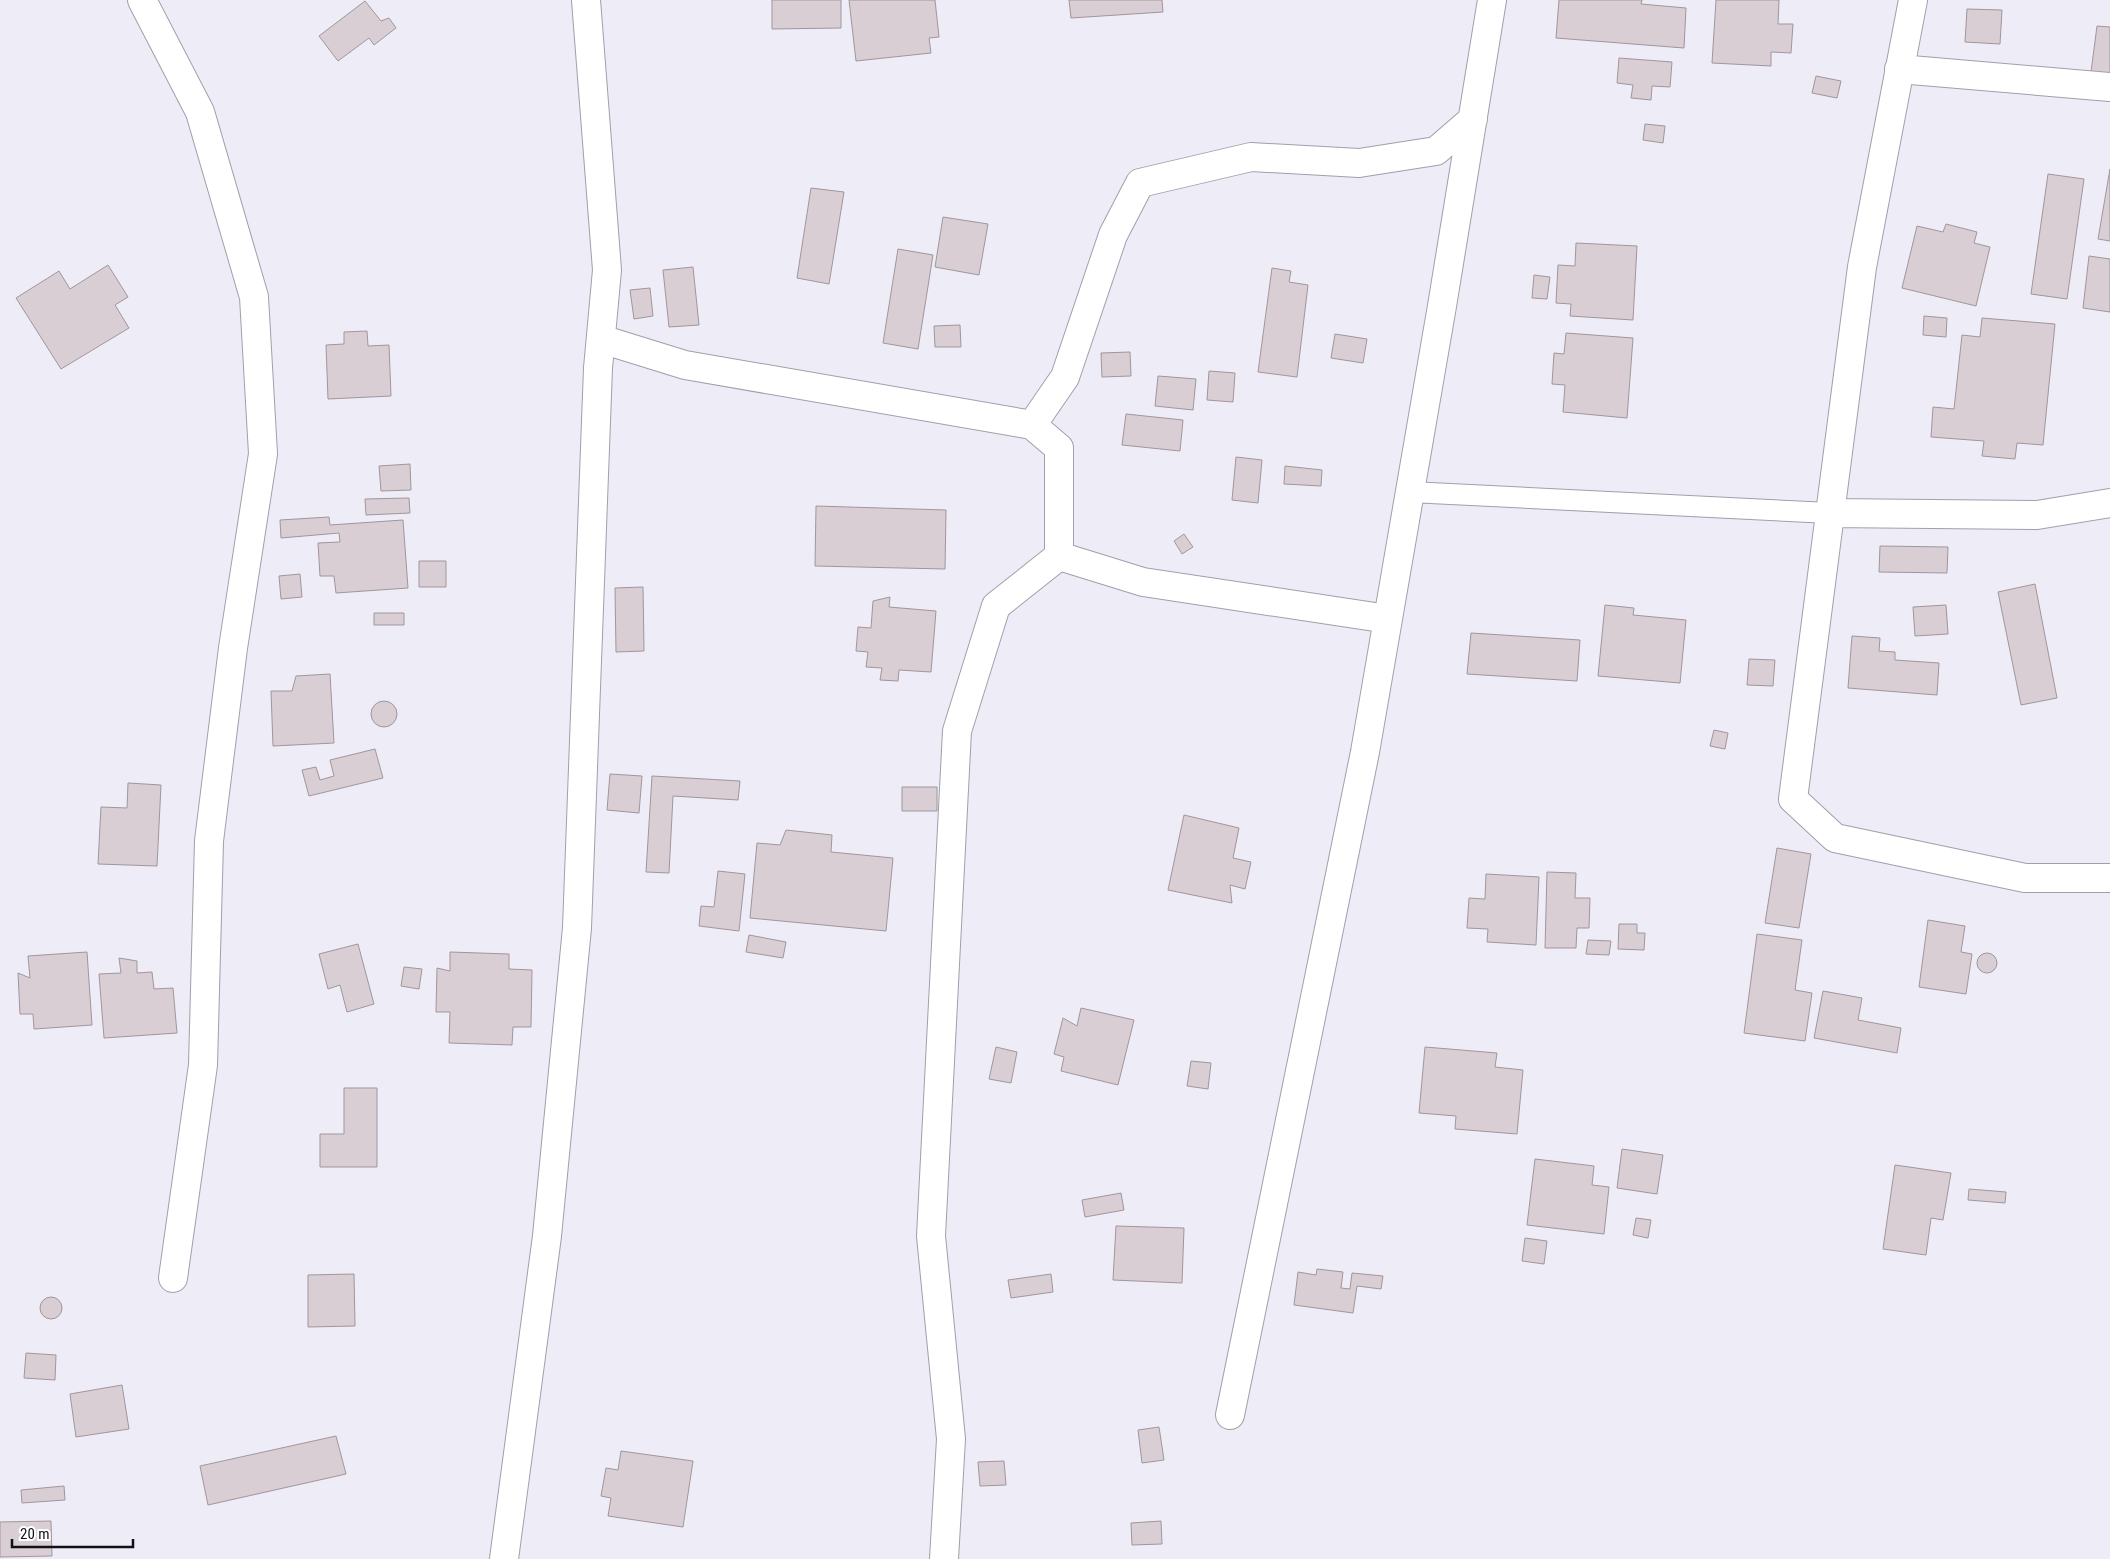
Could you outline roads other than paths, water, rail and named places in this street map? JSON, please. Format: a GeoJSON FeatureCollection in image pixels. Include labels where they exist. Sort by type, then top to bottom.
{"type":"FeatureCollection","features":[{"type":"Feature","properties":{"kind":"street"},"geometry":{"type":"LineString","coordinates":[[142,0],[200,112],[254,297],[263,454],[232,648],[209,841],[203,1065],[173,1278]]}},
{"type":"Feature","properties":{"kind":"street"},"geometry":{"type":"LineString","coordinates":[[504,1559],[547,1236],[577,928],[601,339],[607,270],[586,0]]}},
{"type":"Feature","properties":{"kind":"street"},"geometry":{"type":"LineString","coordinates":[[1230,1415],[1365,752],[1492,0]]}},
{"type":"Feature","properties":{"kind":"street"},"geometry":{"type":"LineString","coordinates":[[1913,0],[1862,267],[1794,799],[1835,838],[2024,878],[2110,878]]}},
{"type":"Feature","properties":{"kind":"street"},"geometry":{"type":"LineString","coordinates":[[1899,69],[2110,87]]}},
{"type":"Feature","properties":{"kind":"street"},"geometry":{"type":"LineString","coordinates":[[1032,425],[1065,377],[1114,234],[1140,184],[1251,157],[1359,163],[1436,151],[1472,119]]}},
{"type":"Feature","properties":{"kind":"street"},"geometry":{"type":"LineString","coordinates":[[601,339],[685,365],[1032,425],[1059,448],[1059,556]]}},
{"type":"Feature","properties":{"kind":"street"},"geometry":{"type":"LineString","coordinates":[[1830,513],[2037,515],[2110,503]]}},
{"type":"Feature","properties":{"kind":"street"},"geometry":{"type":"LineString","coordinates":[[1059,556],[1143,582],[1388,619]]}},
{"type":"Feature","properties":{"kind":"street"},"geometry":{"type":"LineString","coordinates":[[944,1559],[951,1439],[931,1236],[957,731],[996,606],[1059,556]]}},
{"type":"Feature","properties":{"kind":"lane"},"geometry":{"type":"LineString","coordinates":[[1410,492],[1830,513]]}}]}
